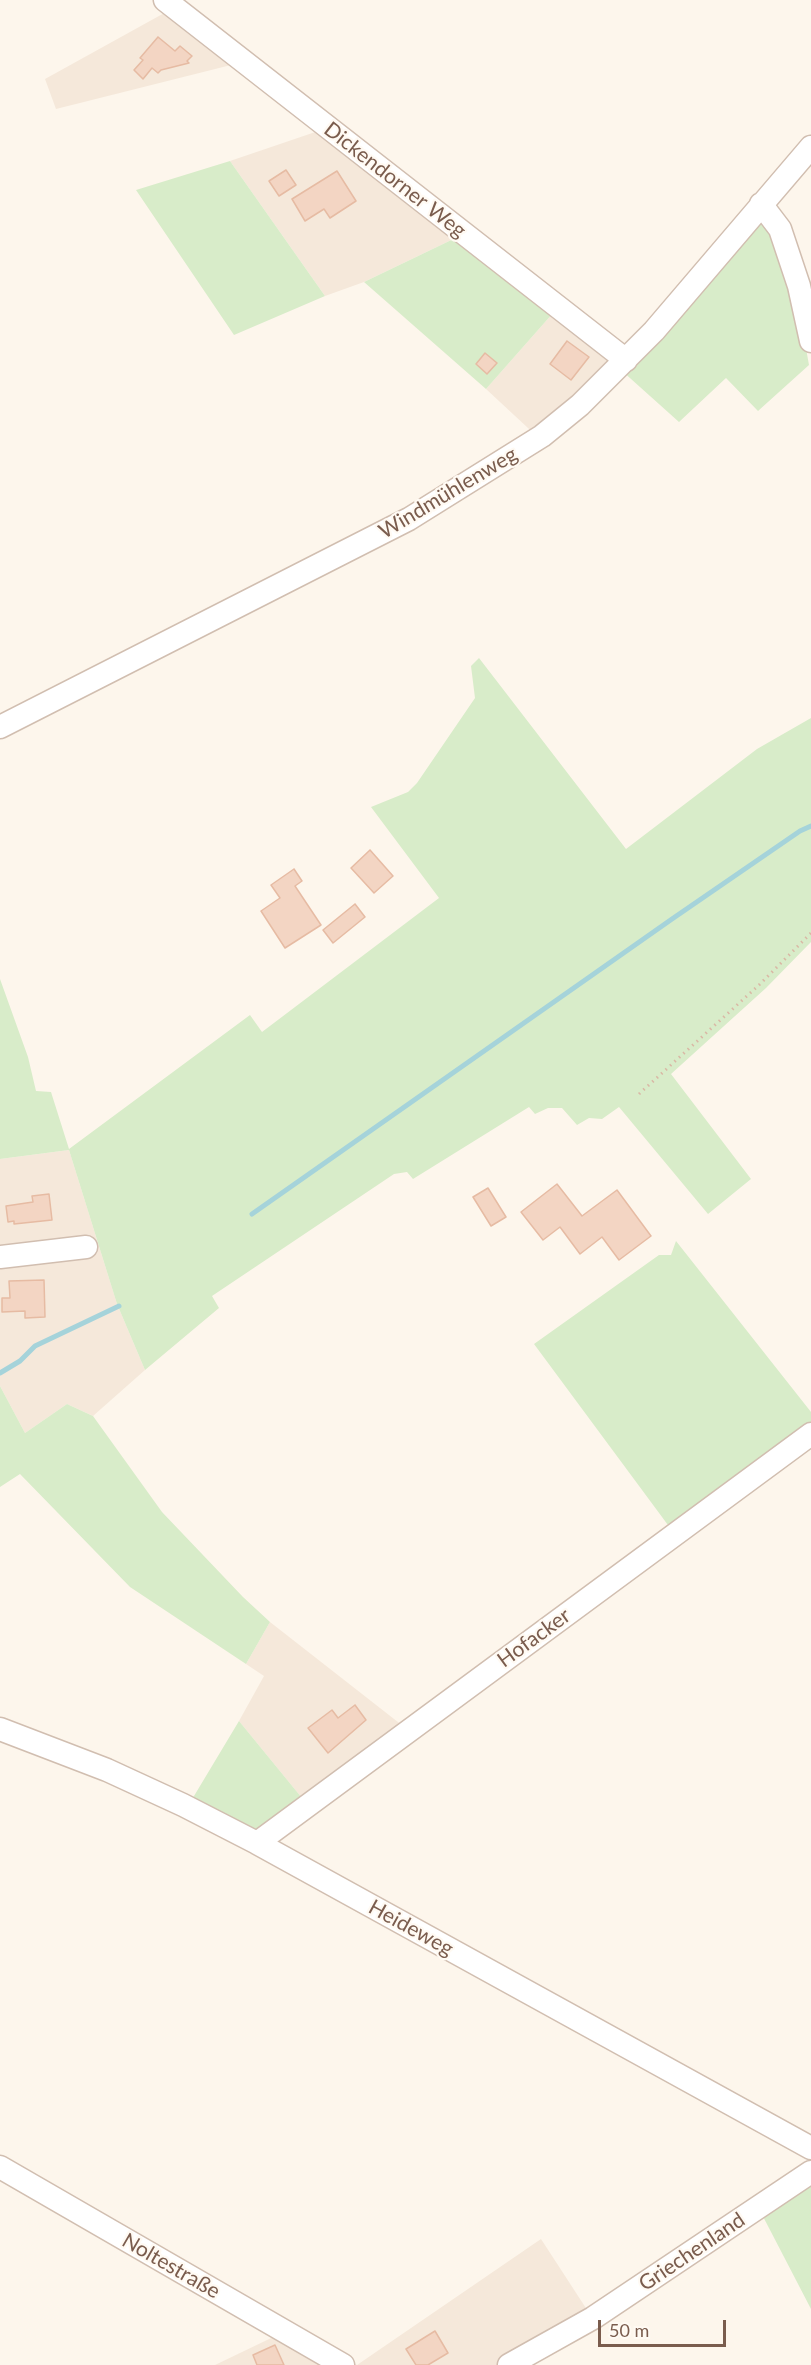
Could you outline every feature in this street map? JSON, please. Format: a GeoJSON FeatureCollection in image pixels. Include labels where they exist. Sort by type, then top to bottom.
{"type":"FeatureCollection","features":[{"type":"Feature","properties":{"kind":"street","name":"Dickendorner Weg"},"geometry":{"type":"LineString","coordinates":[[165,0],[626,360]]}},
{"type":"Feature","properties":{"kind":"street","name":"Windmühlenweg"},"geometry":{"type":"LineString","coordinates":[[0,727],[409,519],[542,436],[580,405],[654,331],[811,147]]}},
{"type":"Feature","properties":{"kind":"street"},"geometry":{"type":"LineString","coordinates":[[761,204],[780,229],[799,286],[811,341]]}},
{"type":"Feature","properties":{"kind":"street"},"geometry":{"type":"LineString","coordinates":[[0,1257],[86,1247]]}},
{"type":"Feature","properties":{"kind":"street","name":"Hofacker"},"geometry":{"type":"LineString","coordinates":[[257,1843],[811,1434]]}},
{"type":"Feature","properties":{"kind":"street","name":"Heideweg"},"geometry":{"type":"LineString","coordinates":[[0,1729],[107,1770],[257,1843],[811,2148]]}},
{"type":"Feature","properties":{"kind":"street","name":"Noltestraße"},"geometry":{"type":"LineString","coordinates":[[0,2167],[343,2365]]}},
{"type":"Feature","properties":{"kind":"street","name":"Griechenland"},"geometry":{"type":"LineString","coordinates":[[509,2365],[593,2318],[811,2172]]}},
{"type":"Feature","properties":{"kind":"path"},"geometry":{"type":"LineString","coordinates":[[639,1094],[750,993],[811,933]]}},
{"type":"Feature","properties":{"kind":"shaded area"},"geometry":{"type":"Polygon","coordinates":[[[177,6],[247,61],[56,109],[45,79],[177,6]]]}},
{"type":"Feature","properties":{"kind":"shaded area"},"geometry":{"type":"Polygon","coordinates":[[[333,126],[468,232],[364,282],[325,296],[230,161],[333,126]]]}},
{"type":"Feature","properties":{"kind":"shaded area"},"geometry":{"type":"Polygon","coordinates":[[[561,304],[630,360],[542,441],[486,389],[561,304]]]}},
{"type":"Feature","properties":{"kind":"shaded area"},"geometry":{"type":"Polygon","coordinates":[[[69,1150],[117,1304],[145,1370],[93,1416],[67,1404],[25,1433],[0,1386],[0,1159],[69,1150]]]}},
{"type":"Feature","properties":{"kind":"shaded area"},"geometry":{"type":"Polygon","coordinates":[[[270,1622],[403,1726],[302,1798],[239,1721],[264,1676],[246,1664],[270,1622]]]}},
{"type":"Feature","properties":{"kind":"shaded area"},"geometry":{"type":"Polygon","coordinates":[[[541,2239],[595,2322],[520,2365],[357,2365],[541,2239]]]}},
{"type":"Feature","properties":{"kind":"shaded area"},"geometry":{"type":"Polygon","coordinates":[[[292,2328],[357,2365],[215,2365],[292,2328]]]}},
{"type":"Feature","properties":{"kind":"green space"},"geometry":{"type":"Polygon","coordinates":[[[230,161],[325,296],[234,335],[136,190],[230,161]]]}},
{"type":"Feature","properties":{"kind":"green space"},"geometry":{"type":"Polygon","coordinates":[[[761,217],[777,231],[795,288],[809,365],[758,411],[726,378],[679,422],[621,370],[761,217]]]}},
{"type":"Feature","properties":{"kind":"green space"},"geometry":{"type":"Polygon","coordinates":[[[468,232],[561,304],[486,389],[364,282],[468,232]]]}},
{"type":"Feature","properties":{"kind":"green space"},"geometry":{"type":"Polygon","coordinates":[[[479,658],[626,849],[757,749],[811,718],[811,942],[766,988],[671,1074],[751,1179],[708,1214],[619,1107],[602,1119],[589,1118],[577,1125],[562,1108],[548,1108],[535,1114],[529,1107],[413,1179],[407,1172],[394,1174],[212,1296],[219,1308],[145,1370],[117,1304],[69,1150],[0,1159],[0,979],[28,1057],[36,1091],[51,1092],[69,1149],[250,1015],[262,1032],[439,898],[371,807],[408,792],[417,783],[475,698],[471,666],[479,658]]]}},
{"type":"Feature","properties":{"kind":"green space"},"geometry":{"type":"Polygon","coordinates":[[[676,1241],[811,1412],[811,1445],[682,1544],[534,1344],[659,1255],[671,1255],[676,1241]]]}},
{"type":"Feature","properties":{"kind":"green space"},"geometry":{"type":"Polygon","coordinates":[[[0,1386],[25,1433],[67,1404],[93,1416],[162,1512],[270,1622],[246,1664],[130,1587],[20,1474],[0,1487],[0,1386]]]}},
{"type":"Feature","properties":{"kind":"green space"},"geometry":{"type":"Polygon","coordinates":[[[239,1721],[302,1798],[259,1830],[250,1831],[191,1801],[239,1721]]]}},
{"type":"Feature","properties":{"kind":"green space"},"geometry":{"type":"Polygon","coordinates":[[[811,2166],[811,2309],[756,2203],[811,2166]]]}},
{"type":"Feature","properties":{"kind":"building"},"geometry":{"type":"Polygon","coordinates":[[[158,37],[175,51],[180,46],[192,56],[187,61],[189,63],[161,70],[158,73],[152,68],[143,79],[134,70],[143,60],[140,58],[158,37]]]}},
{"type":"Feature","properties":{"kind":"building"},"geometry":{"type":"Polygon","coordinates":[[[286,170],[296,185],[279,196],[269,181],[286,170]]]}},
{"type":"Feature","properties":{"kind":"building"},"geometry":{"type":"Polygon","coordinates":[[[337,171],[356,201],[330,218],[324,209],[305,221],[292,199],[337,171]]]}},
{"type":"Feature","properties":{"kind":"building"},"geometry":{"type":"Polygon","coordinates":[[[567,341],[589,357],[571,380],[550,364],[567,341]]]}},
{"type":"Feature","properties":{"kind":"building"},"geometry":{"type":"Polygon","coordinates":[[[485,353],[497,363],[487,374],[476,364],[485,353]]]}},
{"type":"Feature","properties":{"kind":"building"},"geometry":{"type":"Polygon","coordinates":[[[370,850],[393,876],[374,893],[351,868],[370,850]]]}},
{"type":"Feature","properties":{"kind":"building"},"geometry":{"type":"Polygon","coordinates":[[[294,869],[302,881],[295,886],[321,925],[285,948],[261,911],[280,898],[271,885],[294,869]]]}},
{"type":"Feature","properties":{"kind":"building"},"geometry":{"type":"Polygon","coordinates":[[[355,904],[365,917],[333,943],[323,930],[355,904]]]}},
{"type":"Feature","properties":{"kind":"building"},"geometry":{"type":"Polygon","coordinates":[[[557,1184],[582,1216],[617,1190],[651,1236],[619,1260],[602,1237],[580,1254],[560,1227],[543,1240],[521,1212],[557,1184]]]}},
{"type":"Feature","properties":{"kind":"building"},"geometry":{"type":"Polygon","coordinates":[[[488,1188],[506,1217],[491,1226],[473,1197],[488,1188]]]}},
{"type":"Feature","properties":{"kind":"building"},"geometry":{"type":"Polygon","coordinates":[[[49,1194],[52,1220],[14,1224],[14,1221],[8,1222],[6,1206],[33,1202],[32,1196],[49,1194]]]}},
{"type":"Feature","properties":{"kind":"building"},"geometry":{"type":"Polygon","coordinates":[[[44,1280],[45,1317],[25,1318],[25,1311],[2,1312],[2,1298],[10,1298],[9,1281],[44,1280]]]}},
{"type":"Feature","properties":{"kind":"building"},"geometry":{"type":"Polygon","coordinates":[[[355,1705],[366,1720],[328,1753],[308,1728],[332,1710],[338,1718],[355,1705]]]}},
{"type":"Feature","properties":{"kind":"building"},"geometry":{"type":"Polygon","coordinates":[[[435,2331],[448,2353],[428,2365],[416,2365],[406,2349],[435,2331]]]}},
{"type":"Feature","properties":{"kind":"building"},"geometry":{"type":"Polygon","coordinates":[[[275,2345],[284,2365],[257,2365],[253,2355],[275,2345]]]}},
{"type":"Feature","properties":{"kind":"waterway"},"geometry":{"type":"LineString","coordinates":[[252,1214],[672,919],[800,831],[811,826]]}},
{"type":"Feature","properties":{"kind":"waterway"},"geometry":{"type":"LineString","coordinates":[[0,1373],[20,1361],[35,1346],[119,1306]]}}]}
